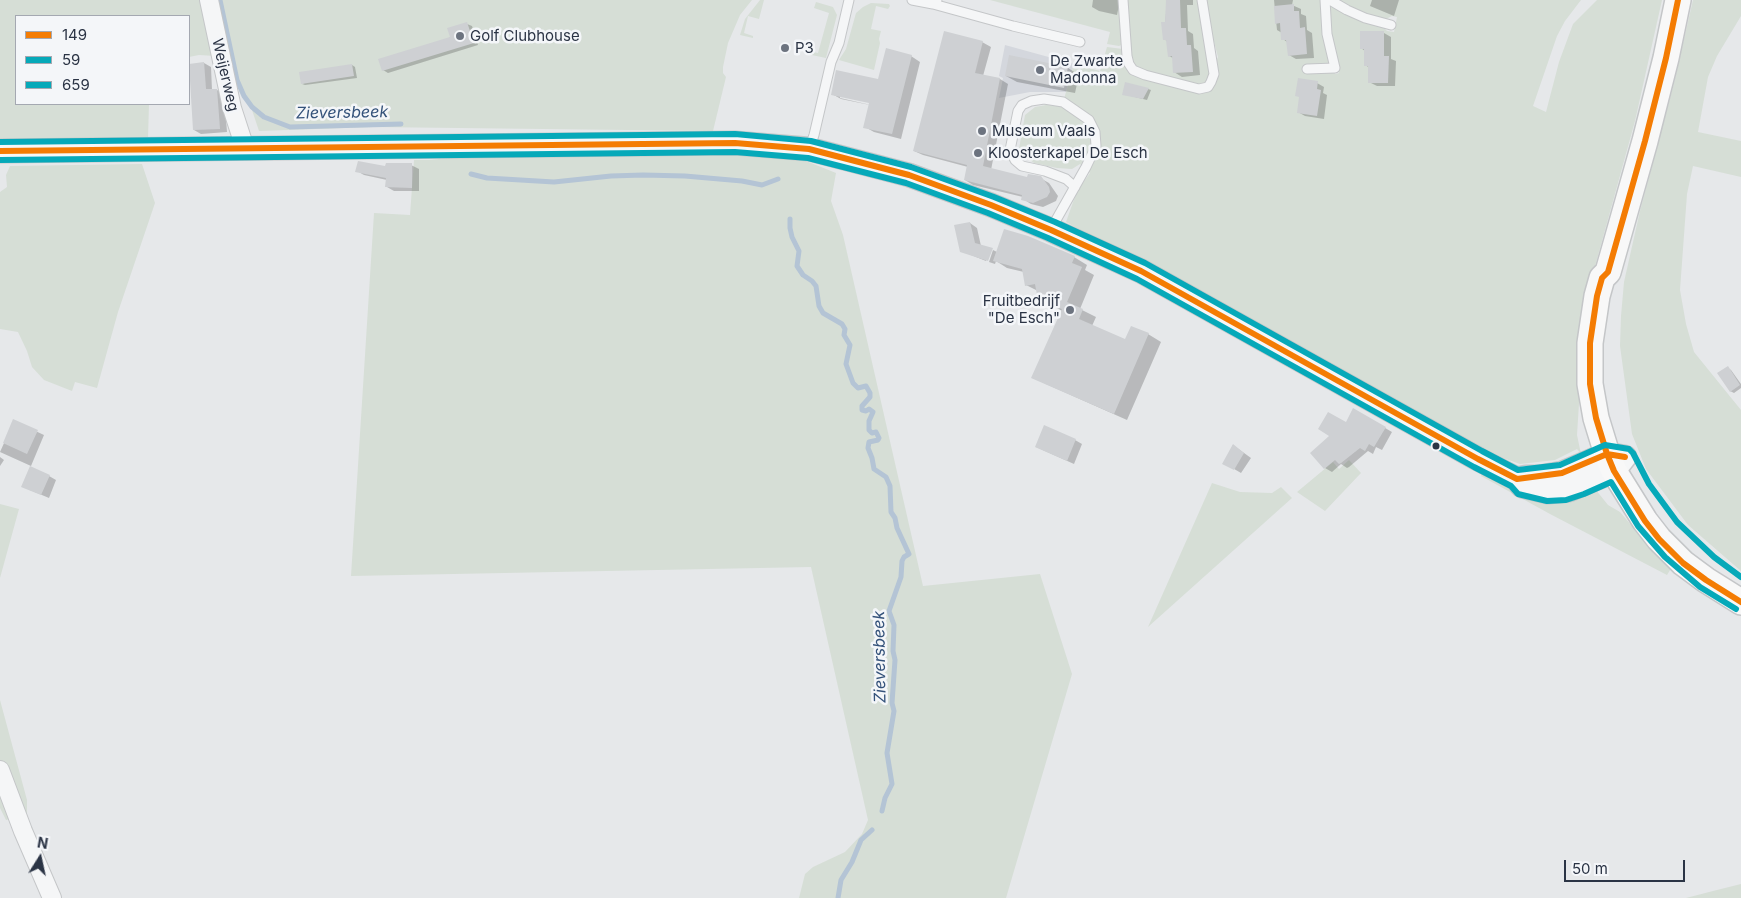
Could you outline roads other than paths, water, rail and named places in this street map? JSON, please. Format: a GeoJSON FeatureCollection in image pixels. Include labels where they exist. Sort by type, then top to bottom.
{"type":"FeatureCollection","features":[{"type":"Feature","properties":{"kind":"main road"},"geometry":{"type":"LineString","coordinates":[[1678,0],[1657,93],[1608,272],[1611,280],[1603,336],[1604,376],[1615,460],[1645,521],[1670,551],[1700,576],[1741,602]]}},
{"type":"Feature","properties":{"kind":"main road"},"geometry":{"type":"LineString","coordinates":[[1615,460],[1642,489],[1670,528],[1708,564],[1741,588]]}},
{"type":"Feature","properties":{"kind":"street","name":"Weijerweg"},"geometry":{"type":"LineString","coordinates":[[209,0],[232,108],[245,148]]}},
{"type":"Feature","properties":{"kind":"street"},"geometry":{"type":"LineString","coordinates":[[0,151],[735,143],[809,149],[909,175],[991,205],[1141,270],[1517,479],[1562,474],[1615,460]]}},
{"type":"Feature","properties":{"kind":"street"},"geometry":{"type":"LineString","coordinates":[[0,770],[23,831],[52,898]]}},
{"type":"Feature","properties":{"kind":"lane"},"geometry":{"type":"LineString","coordinates":[[809,149],[849,0]]}},
{"type":"Feature","properties":{"kind":"lane"},"geometry":{"type":"LineString","coordinates":[[912,0],[935,2],[1013,26],[1080,42]]}},
{"type":"Feature","properties":{"kind":"lane"},"geometry":{"type":"LineString","coordinates":[[1123,0],[1127,56],[1133,70],[1153,78],[1199,89],[1208,87],[1214,74],[1202,0]]}},
{"type":"Feature","properties":{"kind":"lane"},"geometry":{"type":"LineString","coordinates":[[1307,69],[1335,68],[1327,34],[1325,0]]}},
{"type":"Feature","properties":{"kind":"lane"},"geometry":{"type":"LineString","coordinates":[[1330,0],[1365,18],[1391,25]]}},
{"type":"Feature","properties":{"kind":"lane"},"geometry":{"type":"LineString","coordinates":[[1051,230],[1075,187],[1096,146],[1095,132],[1089,120],[1063,102],[1044,99],[1022,105],[1018,110],[1010,150],[1015,160],[1022,166],[1045,170],[1066,179],[1075,187]]}},
{"type":"Feature","properties":{"kind":"waterway","name":"Zieversbeek"},"geometry":{"type":"LineString","coordinates":[[220,0],[237,80],[244,96],[252,107],[264,117],[290,127],[401,124]]}},
{"type":"Feature","properties":{"kind":"waterway","name":"Zieversbeek"},"geometry":{"type":"LineString","coordinates":[[471,174],[487,178],[554,182],[611,176],[643,175],[685,176],[742,181],[762,185],[778,179]]}},
{"type":"Feature","properties":{"kind":"waterway","name":"Zieversbeek"},"geometry":{"type":"LineString","coordinates":[[790,219],[792,237],[799,251],[797,266],[803,275],[816,286],[819,306],[823,313],[842,324],[845,329],[844,335],[850,345],[846,364],[853,383],[858,388],[866,386],[870,393],[870,397],[862,406],[862,410],[866,411],[869,409],[873,412],[869,421],[869,430],[872,433],[876,432],[879,438],[869,442],[868,448],[874,469],[886,477],[890,486],[891,512],[909,554],[902,561],[901,577],[889,611],[894,625],[893,651],[895,660],[892,703],[894,711],[887,753],[892,784],[885,798],[882,811]]}},
{"type":"Feature","properties":{"kind":"waterway","name":"Zieversbeek"},"geometry":{"type":"LineString","coordinates":[[838,898],[841,880],[852,862],[861,840],[872,830]]}},
{"type":"Feature","properties":{"kind":"place","name":"Golf Clubhouse"},"geometry":{"type":"Point","coordinates":[460,36]}},
{"type":"Feature","properties":{"kind":"place","name":"P3"},"geometry":{"type":"Point","coordinates":[785,48]}},
{"type":"Feature","properties":{"kind":"place","name":"De Zwarte Madonna"},"geometry":{"type":"Point","coordinates":[1040,70]}},
{"type":"Feature","properties":{"kind":"place","name":"Museum Vaals"},"geometry":{"type":"Point","coordinates":[982,131]}},
{"type":"Feature","properties":{"kind":"place","name":"Kloosterkapel De Esch"},"geometry":{"type":"Point","coordinates":[978,153]}},
{"type":"Feature","properties":{"kind":"place","name":"Fruitbedrijf \"De Esch\""},"geometry":{"type":"Point","coordinates":[1070,310]}}]}
